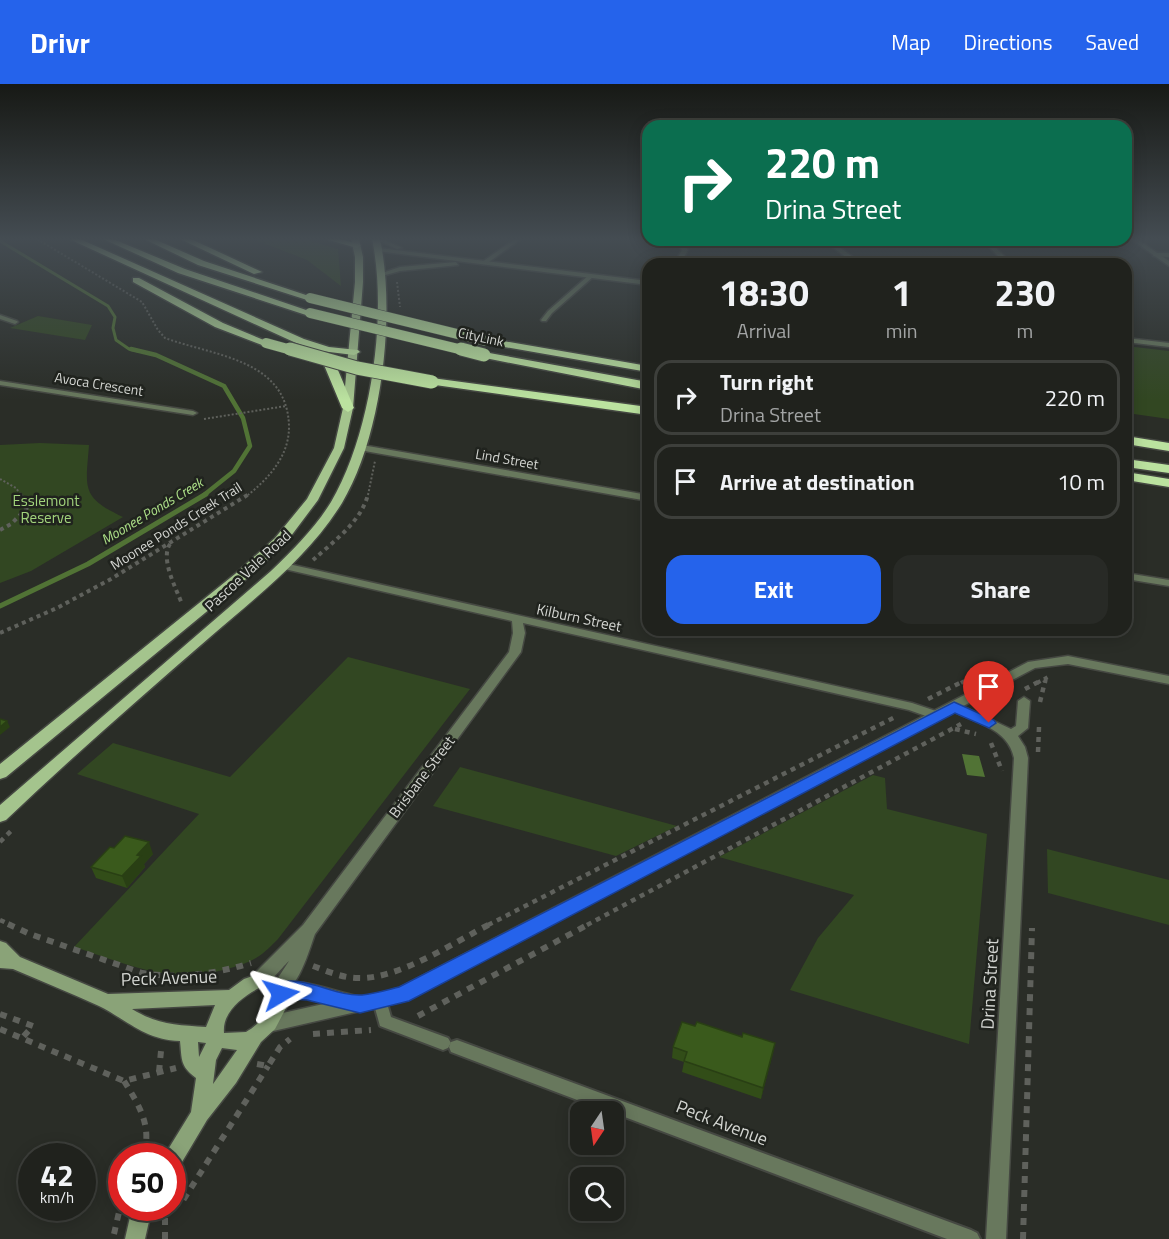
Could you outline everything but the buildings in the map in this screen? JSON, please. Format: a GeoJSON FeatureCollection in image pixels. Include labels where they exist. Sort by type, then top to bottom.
{"type":"FeatureCollection","features":[{"type":"Feature","properties":{"kind":"highway"},"geometry":{"type":"LineString","coordinates":[[160,293],[195,313],[266,343],[357,368],[432,382],[642,410]]}},
{"type":"Feature","properties":{"kind":"highway"},"geometry":{"type":"LineString","coordinates":[[192,293],[300,341],[328,350],[368,348]]}},
{"type":"Feature","properties":{"kind":"highway","name":"CityLink"},"geometry":{"type":"LineString","coordinates":[[243,293],[310,313],[484,356],[642,385]]}},
{"type":"Feature","properties":{"kind":"highway","name":"CityLink"},"geometry":{"type":"LineString","coordinates":[[294,293],[399,322],[486,341],[642,368]]}},
{"type":"Feature","properties":{"kind":"highway"},"geometry":{"type":"LineString","coordinates":[[299,293],[310,298]]}},
{"type":"Feature","properties":{"kind":"highway"},"geometry":{"type":"LineString","coordinates":[[300,341],[329,363],[348,408]]}},
{"type":"Feature","properties":{"kind":"highway"},"geometry":{"type":"LineString","coordinates":[[1132,441],[1169,447]]}},
{"type":"Feature","properties":{"kind":"highway"},"geometry":{"type":"LineString","coordinates":[[1132,464],[1169,469]]}},
{"type":"Feature","properties":{"kind":"highway"},"geometry":{"type":"LineString","coordinates":[[1132,477],[1169,483]]}},
{"type":"Feature","properties":{"kind":"main road","name":"Pascoe Vale Road"},"geometry":{"type":"LineString","coordinates":[[0,815],[63,755],[284,566],[320,526],[336,503],[362,448],[368,348],[360,293]]}},
{"type":"Feature","properties":{"kind":"main road","name":"Pascoe Vale Road"},"geometry":{"type":"LineString","coordinates":[[0,773],[232,584],[280,541],[312,500],[339,448],[348,408],[368,348],[384,322],[383,293]]}},
{"type":"Feature","properties":{"kind":"main road","name":"Peck Avenue"},"geometry":{"type":"LineString","coordinates":[[0,948],[7,962],[107,1002],[142,1024],[170,1033],[237,1041],[254,1038]]}},
{"type":"Feature","properties":{"kind":"main road"},"geometry":{"type":"LineString","coordinates":[[182,1143],[200,1114],[230,1077],[254,1038],[261,1035],[269,1024],[280,1002],[280,989],[273,983],[258,981],[232,997],[217,1018],[216,1037],[207,1060],[198,1069]]}},
{"type":"Feature","properties":{"kind":"main road","name":"Peck Avenue"},"geometry":{"type":"LineString","coordinates":[[107,1002],[232,997]]}},
{"type":"Feature","properties":{"kind":"main road"},"geometry":{"type":"LineString","coordinates":[[188,1035],[198,1069],[200,1114]]}},
{"type":"Feature","properties":{"kind":"main road"},"geometry":{"type":"LineString","coordinates":[[135,1239],[139,1221]]}},
{"type":"Feature","properties":{"kind":"street"},"geometry":{"type":"LineString","coordinates":[[544,320],[572,293]]}},
{"type":"Feature","properties":{"kind":"street"},"geometry":{"type":"LineString","coordinates":[[0,317],[15,322]]}},
{"type":"Feature","properties":{"kind":"street"},"geometry":{"type":"LineString","coordinates":[[1132,341],[1169,345]]}},
{"type":"Feature","properties":{"kind":"street","name":"Avoca Crescent"},"geometry":{"type":"LineString","coordinates":[[0,383],[193,413]]}},
{"type":"Feature","properties":{"kind":"street","name":"Lind Street"},"geometry":{"type":"LineString","coordinates":[[362,448],[611,494],[642,497]]}},
{"type":"Feature","properties":{"kind":"street","name":"Kilburn Street"},"geometry":{"type":"LineString","coordinates":[[284,566],[912,707],[937,716]]}},
{"type":"Feature","properties":{"kind":"street"},"geometry":{"type":"LineString","coordinates":[[1132,577],[1169,583]]}},
{"type":"Feature","properties":{"kind":"street","name":"Brisbane Street"},"geometry":{"type":"LineString","coordinates":[[258,981],[309,930],[515,652],[519,633],[517,619]]}},
{"type":"Feature","properties":{"kind":"street"},"geometry":{"type":"LineString","coordinates":[[269,1024],[402,995],[1032,665],[1068,660],[1169,680]]}},
{"type":"Feature","properties":{"kind":"street"},"geometry":{"type":"LineString","coordinates":[[954,707],[1011,735],[1022,728],[1019,696]]}},
{"type":"Feature","properties":{"kind":"street","name":"Drina Street"},"geometry":{"type":"LineString","coordinates":[[996,1239],[1021,758],[1019,744],[1011,735]]}},
{"type":"Feature","properties":{"kind":"street","name":"Brisbane Street"},"geometry":{"type":"LineString","coordinates":[[280,989],[294,969],[309,930]]}},
{"type":"Feature","properties":{"kind":"street"},"geometry":{"type":"LineString","coordinates":[[280,989],[307,991],[360,1004]]}},
{"type":"Feature","properties":{"kind":"lane"},"geometry":{"type":"LineString","coordinates":[[380,1001],[385,1021],[397,1026]]}},
{"type":"Feature","properties":{"kind":"lane","name":"Peck Avenue"},"geometry":{"type":"LineString","coordinates":[[397,1026],[971,1239]]}},
{"type":"Feature","properties":{"kind":"path","name":"Moonee Ponds Creek Trail"},"geometry":{"type":"LineString","coordinates":[[0,633],[100,585],[240,500],[266,479],[286,449],[291,425],[279,388],[255,369],[225,355],[165,338],[159,333],[153,315],[142,302],[127,293]]}},
{"type":"Feature","properties":{"kind":"path"},"geometry":{"type":"LineString","coordinates":[[398,293],[399,314]]}},
{"type":"Feature","properties":{"kind":"path"},"geometry":{"type":"LineString","coordinates":[[208,419],[286,406]]}},
{"type":"Feature","properties":{"kind":"path"},"geometry":{"type":"LineString","coordinates":[[310,562],[336,540],[365,507],[376,459]]}},
{"type":"Feature","properties":{"kind":"path"},"geometry":{"type":"LineString","coordinates":[[0,479],[16,488],[28,507],[11,524],[0,530]]}},
{"type":"Feature","properties":{"kind":"path"},"geometry":{"type":"LineString","coordinates":[[174,539],[166,550],[167,561],[182,603],[181,606]]}},
{"type":"Feature","properties":{"kind":"path"},"geometry":{"type":"LineString","coordinates":[[307,1035],[397,1026],[1053,676]]}},
{"type":"Feature","properties":{"kind":"path"},"geometry":{"type":"LineString","coordinates":[[1039,708],[1046,678]]}},
{"type":"Feature","properties":{"kind":"path"},"geometry":{"type":"LineString","coordinates":[[308,962],[343,977],[362,980],[402,969],[899,715],[891,711]]}},
{"type":"Feature","properties":{"kind":"path"},"geometry":{"type":"LineString","coordinates":[[1038,756],[1039,720]]}},
{"type":"Feature","properties":{"kind":"path"},"geometry":{"type":"LineString","coordinates":[[954,728],[983,738],[993,745],[1003,779]]}},
{"type":"Feature","properties":{"kind":"path"},"geometry":{"type":"LineString","coordinates":[[0,842],[20,822]]}},
{"type":"Feature","properties":{"kind":"path"},"geometry":{"type":"LineString","coordinates":[[0,920],[30,934],[142,974],[197,977],[255,961]]}},
{"type":"Feature","properties":{"kind":"path"},"geometry":{"type":"LineString","coordinates":[[1023,1239],[1033,921]]}},
{"type":"Feature","properties":{"kind":"path"},"geometry":{"type":"LineString","coordinates":[[0,1014],[33,1026],[22,1038]]}},
{"type":"Feature","properties":{"kind":"path"},"geometry":{"type":"LineString","coordinates":[[0,1029],[124,1081],[198,1069]]}},
{"type":"Feature","properties":{"kind":"path"},"geometry":{"type":"LineString","coordinates":[[186,1196],[268,1066]]}},
{"type":"Feature","properties":{"kind":"path"},"geometry":{"type":"LineString","coordinates":[[124,1081],[145,1116],[147,1133],[145,1143]]}},
{"type":"Feature","properties":{"kind":"path"},"geometry":{"type":"LineString","coordinates":[[165,1221],[165,1239]]}},
{"type":"Feature","properties":{"kind":"green space"},"geometry":{"type":"Polygon","coordinates":[[[38,316],[92,325],[85,340],[10,328],[38,316]]]}},
{"type":"Feature","properties":{"kind":"green space"},"geometry":{"type":"Polygon","coordinates":[[[1132,347],[1169,351],[1169,419],[1132,414],[1132,347]]]}},
{"type":"Feature","properties":{"kind":"green space","name":"Esslemont Reserve"},"geometry":{"type":"Polygon","coordinates":[[[40,443],[89,445],[87,481],[89,489],[99,503],[123,517],[31,571],[0,583],[0,445],[40,443]]]}},
{"type":"Feature","properties":{"kind":"green space"},"geometry":{"type":"Polygon","coordinates":[[[348,657],[470,689],[278,939],[265,952],[247,963],[203,974],[183,975],[147,970],[74,947],[199,814],[77,774],[113,743],[230,777],[348,657]]]}},
{"type":"Feature","properties":{"kind":"green space"},"geometry":{"type":"Polygon","coordinates":[[[460,767],[677,826],[616,856],[433,806],[460,767]]]}},
{"type":"Feature","properties":{"kind":"green space"},"geometry":{"type":"Polygon","coordinates":[[[873,775],[885,778],[887,809],[987,834],[969,1044],[790,990],[818,938],[854,895],[719,857],[873,775]]]}},
{"type":"Feature","properties":{"kind":"green space"},"geometry":{"type":"Polygon","coordinates":[[[1047,849],[1169,880],[1169,925],[1048,893],[1047,849]]]}},
{"type":"Feature","properties":{"kind":"shaded area"},"geometry":{"type":"Polygon","coordinates":[[[962,754],[979,756],[985,777],[967,775],[962,754]]]}},
{"type":"Feature","properties":{"kind":"waterway","name":"Moonee Ponds Creek"},"geometry":{"type":"LineString","coordinates":[[86,293],[108,306],[115,317],[113,328],[116,340],[129,349],[138,351]]}},
{"type":"Feature","properties":{"kind":"waterway","name":"Moonee Ponds Creek"},"geometry":{"type":"LineString","coordinates":[[131,349],[156,355],[224,386],[243,418],[250,446],[234,471],[204,495]]}},
{"type":"Feature","properties":{"kind":"waterway","name":"Moonee Ponds Creek"},"geometry":{"type":"LineString","coordinates":[[0,606],[88,564],[206,494]]}},
{"type":"Feature","properties":{"kind":"route"},"geometry":{"type":"LineString","coordinates":[[281,994],[281,990],[307,991],[360,1004],[402,995],[954,707],[989,723]]}}]}
